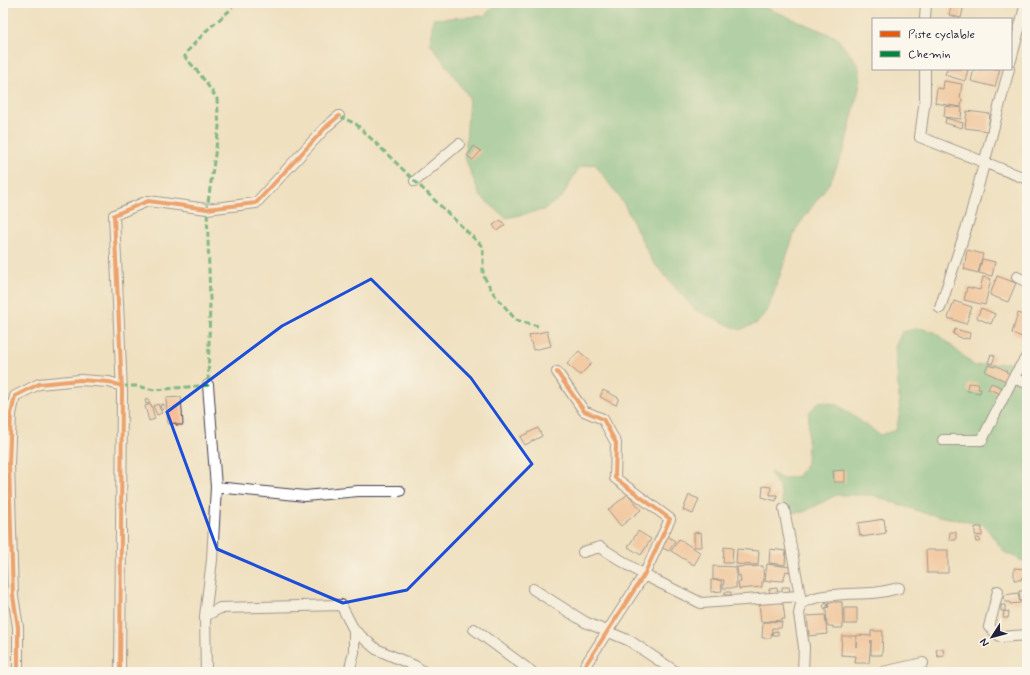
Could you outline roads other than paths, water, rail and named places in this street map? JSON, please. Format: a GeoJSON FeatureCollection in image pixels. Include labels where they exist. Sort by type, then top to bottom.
{"type":"FeatureCollection","features":[{"type":"Feature","properties":{"kind":"street"},"geometry":{"type":"LineString","coordinates":[[925,18],[926,3]]}},
{"type":"Feature","properties":{"kind":"street"},"geometry":{"type":"LineString","coordinates":[[1012,56],[1026,3]]}},
{"type":"Feature","properties":{"kind":"street"},"geometry":{"type":"LineString","coordinates":[[925,70],[925,99],[920,137],[1027,179]]}},
{"type":"Feature","properties":{"kind":"street"},"geometry":{"type":"LineString","coordinates":[[940,308],[970,217],[1009,70]]}},
{"type":"Feature","properties":{"kind":"street"},"geometry":{"type":"LineString","coordinates":[[120,672],[122,386],[114,215],[148,201],[207,209],[256,203],[327,126],[339,116]]}},
{"type":"Feature","properties":{"kind":"street"},"geometry":{"type":"LineString","coordinates":[[416,181],[459,144]]}},
{"type":"Feature","properties":{"kind":"street"},"geometry":{"type":"LineString","coordinates":[[1017,278],[1027,282]]}},
{"type":"Feature","properties":{"kind":"street"},"geometry":{"type":"LineString","coordinates":[[943,440],[982,440],[1013,378],[1027,356]]}},
{"type":"Feature","properties":{"kind":"street"},"geometry":{"type":"LineString","coordinates":[[557,372],[584,411],[603,418],[616,443],[615,478],[670,519],[644,575],[581,672]]}},
{"type":"Feature","properties":{"kind":"street"},"geometry":{"type":"LineString","coordinates":[[1013,378],[1027,383]]}},
{"type":"Feature","properties":{"kind":"street"},"geometry":{"type":"LineString","coordinates":[[18,672],[18,627],[14,596],[10,464],[11,414],[15,396],[39,384],[80,380],[109,382],[122,386]]}},
{"type":"Feature","properties":{"kind":"street"},"geometry":{"type":"LineString","coordinates":[[206,672],[205,616],[212,560],[216,487],[208,385]]}},
{"type":"Feature","properties":{"kind":"street"},"geometry":{"type":"LineString","coordinates":[[216,487],[305,496],[358,491],[400,491]]}},
{"type":"Feature","properties":{"kind":"street"},"geometry":{"type":"LineString","coordinates":[[784,509],[801,600],[799,614],[804,647],[803,672]]}},
{"type":"Feature","properties":{"kind":"street"},"geometry":{"type":"LineString","coordinates":[[583,552],[600,547],[644,575],[701,603],[806,600],[817,597],[859,592],[872,593],[899,588]]}},
{"type":"Feature","properties":{"kind":"street"},"geometry":{"type":"LineString","coordinates":[[533,589],[585,622],[630,641],[676,672]]}},
{"type":"Feature","properties":{"kind":"street"},"geometry":{"type":"LineString","coordinates":[[998,591],[989,628],[1001,637],[1027,635]]}},
{"type":"Feature","properties":{"kind":"street"},"geometry":{"type":"LineString","coordinates":[[205,616],[220,608],[341,605],[354,630],[376,649],[415,666],[424,672]]}},
{"type":"Feature","properties":{"kind":"street"},"geometry":{"type":"LineString","coordinates":[[474,629],[532,672]]}},
{"type":"Feature","properties":{"kind":"street"},"geometry":{"type":"LineString","coordinates":[[349,672],[354,652],[354,630]]}},
{"type":"Feature","properties":{"kind":"street"},"geometry":{"type":"LineString","coordinates":[[883,672],[923,663]]}}]}
